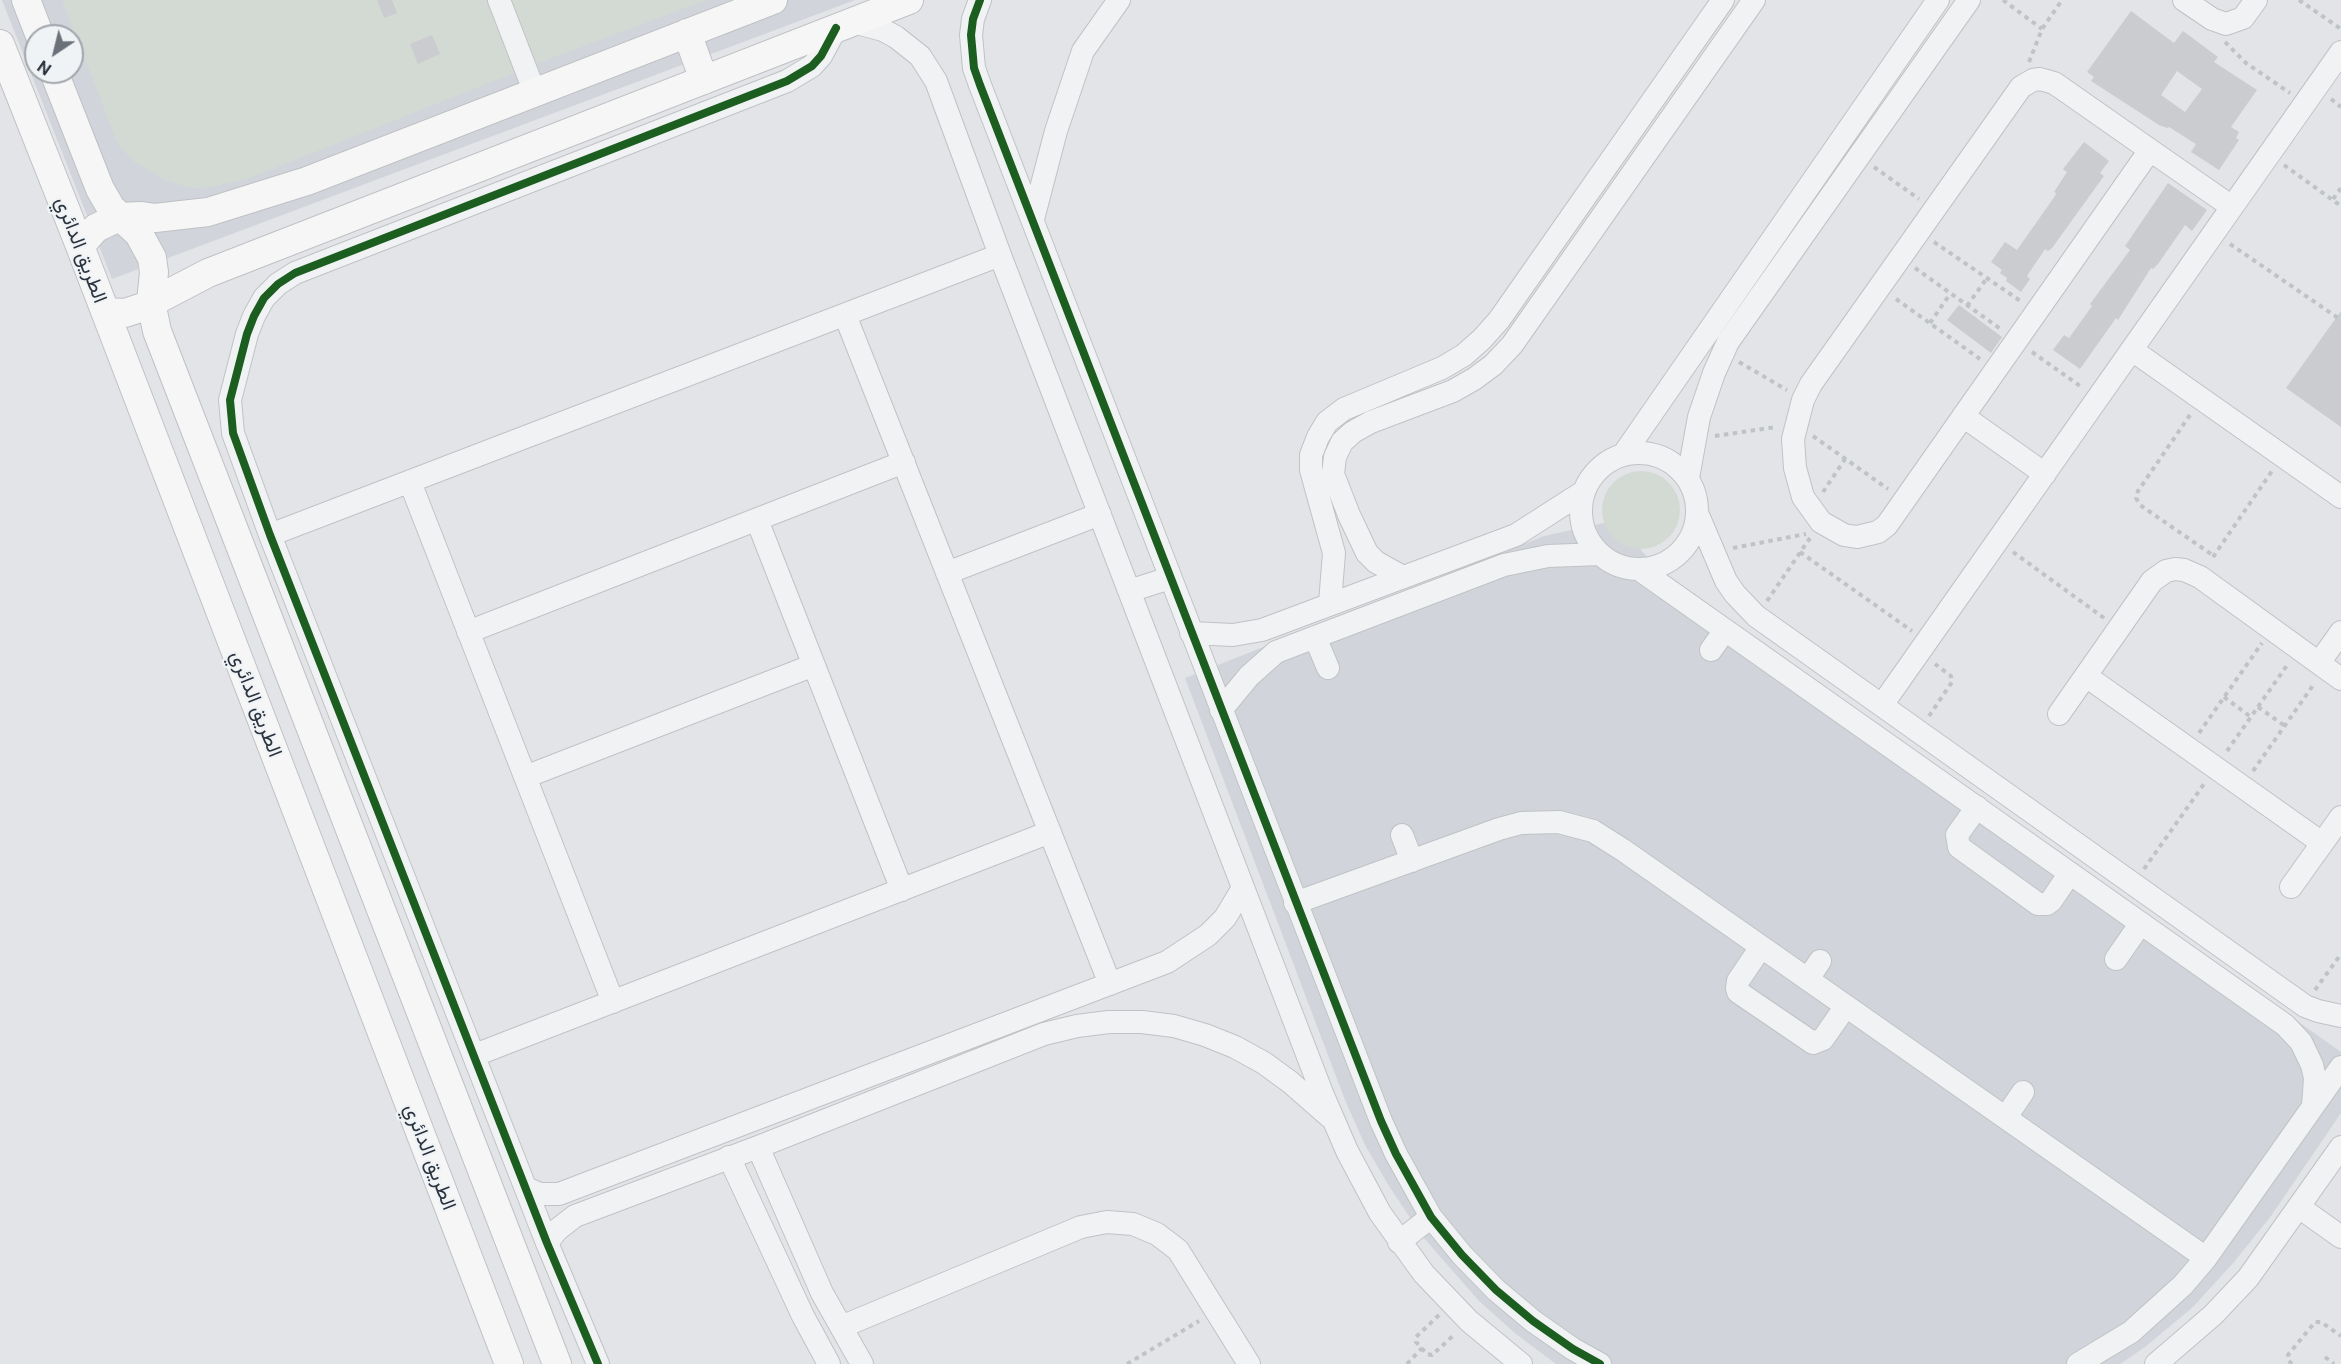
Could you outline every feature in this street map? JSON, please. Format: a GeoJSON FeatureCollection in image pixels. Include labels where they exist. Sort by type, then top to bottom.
{"type":"FeatureCollection","features":[{"type":"Feature","properties":{"kind":"main road"},"geometry":{"type":"LineString","coordinates":[[26,0],[35,24]]}},
{"type":"Feature","properties":{"kind":"main road"},"geometry":{"type":"LineString","coordinates":[[80,246],[96,228],[119,217],[130,215],[155,218],[172,217],[225,208],[345,167],[773,0]]}},
{"type":"Feature","properties":{"kind":"main road"},"geometry":{"type":"LineString","coordinates":[[106,312],[124,313],[208,273],[909,0]]}},
{"type":"Feature","properties":{"kind":"main road"},"geometry":{"type":"LineString","coordinates":[[687,33],[704,80]]}},
{"type":"Feature","properties":{"kind":"main road","name":"الطريق الدائري"},"geometry":{"type":"LineString","coordinates":[[0,44],[106,312],[509,1364]]}},
{"type":"Feature","properties":{"kind":"main road","name":"الطريق الدائري"},"geometry":{"type":"LineString","coordinates":[[59,84],[100,189],[111,208],[139,234],[152,258],[154,272],[151,302],[157,331],[557,1364]]}},
{"type":"Feature","properties":{"kind":"street"},"geometry":{"type":"LineString","coordinates":[[499,0],[535,93]]}},
{"type":"Feature","properties":{"kind":"street"},"geometry":{"type":"LineString","coordinates":[[980,0],[974,19],[972,52],[974,68],[1381,1121],[1431,1217],[1462,1255],[1496,1290],[1533,1321],[1573,1349],[1600,1364]]}},
{"type":"Feature","properties":{"kind":"street"},"geometry":{"type":"LineString","coordinates":[[1033,219],[1056,131],[1083,51],[1119,0]]}},
{"type":"Feature","properties":{"kind":"street"},"geometry":{"type":"LineString","coordinates":[[1330,603],[1334,553],[1328,525],[1314,486],[1311,455],[1327,422],[1344,410],[1442,368],[1464,355],[1482,339],[1499,320],[1723,0]]}},
{"type":"Feature","properties":{"kind":"street"},"geometry":{"type":"LineString","coordinates":[[1403,577],[1376,562],[1367,553],[1349,515],[1333,474],[1335,457],[1342,442],[1353,432],[1371,422],[1453,391],[1493,365],[1512,345],[1754,0]]}},
{"type":"Feature","properties":{"kind":"street"},"geometry":{"type":"LineString","coordinates":[[1688,478],[1694,439],[1705,395],[1723,352],[1738,325],[1969,0]]}},
{"type":"Feature","properties":{"kind":"street"},"geometry":{"type":"LineString","coordinates":[[2184,0],[2212,19],[2226,24],[2238,21],[2256,0]]}},
{"type":"Feature","properties":{"kind":"street"},"geometry":{"type":"LineString","coordinates":[[1623,454],[1932,9],[1947,32]]}},
{"type":"Feature","properties":{"kind":"street"},"geometry":{"type":"LineString","coordinates":[[598,1364],[547,1243],[270,535],[232,433],[230,400],[247,334],[264,298],[278,284],[295,273],[794,78],[812,66],[844,25],[883,30],[896,37],[920,56],[936,81],[1000,255],[1332,1119],[1363,1182],[1399,1242],[1451,1304],[1521,1364]]}},
{"type":"Feature","properties":{"kind":"street"},"geometry":{"type":"LineString","coordinates":[[1882,705],[2341,52]]}},
{"type":"Feature","properties":{"kind":"street"},"geometry":{"type":"LineString","coordinates":[[2150,150],[1887,525],[1878,532],[1857,537],[1832,530],[1821,522],[1811,510],[1797,483],[1793,439],[1803,400],[1811,384],[2014,94],[2027,83],[2040,79],[2054,82],[2232,207]]}},
{"type":"Feature","properties":{"kind":"street"},"geometry":{"type":"LineString","coordinates":[[952,122],[990,109]]}},
{"type":"Feature","properties":{"kind":"street"},"geometry":{"type":"LineString","coordinates":[[270,535],[1000,255]]}},
{"type":"Feature","properties":{"kind":"street"},"geometry":{"type":"LineString","coordinates":[[846,315],[1110,984]]}},
{"type":"Feature","properties":{"kind":"street"},"geometry":{"type":"LineString","coordinates":[[2132,350],[2282,456],[2339,490]]}},
{"type":"Feature","properties":{"kind":"street"},"geometry":{"type":"LineString","coordinates":[[1963,416],[2045,474]]}},
{"type":"Feature","properties":{"kind":"street"},"geometry":{"type":"LineString","coordinates":[[1698,514],[1696,529],[1680,554],[1655,568],[1640,570],[1612,563],[1600,554],[1584,532],[1581,519],[1584,492],[1590,479],[1610,460],[1623,454],[1641,453],[1659,456],[1675,465],[1688,478],[1694,489],[1698,514],[1726,581],[1756,616],[2305,1006],[2341,1016]]}},
{"type":"Feature","properties":{"kind":"street"},"geometry":{"type":"LineString","coordinates":[[468,632],[904,462]]}},
{"type":"Feature","properties":{"kind":"street"},"geometry":{"type":"LineString","coordinates":[[410,482],[613,1002]]}},
{"type":"Feature","properties":{"kind":"street"},"geometry":{"type":"LineString","coordinates":[[1191,633],[1248,634],[1516,535],[1584,492]]}},
{"type":"Feature","properties":{"kind":"street"},"geometry":{"type":"LineString","coordinates":[[947,573],[1100,514]]}},
{"type":"Feature","properties":{"kind":"street"},"geometry":{"type":"LineString","coordinates":[[757,520],[902,890]]}},
{"type":"Feature","properties":{"kind":"street"},"geometry":{"type":"LineString","coordinates":[[1221,710],[1249,676],[1276,652],[1504,565],[1548,556],[1600,554]]}},
{"type":"Feature","properties":{"kind":"street"},"geometry":{"type":"LineString","coordinates":[[2059,714],[2152,581],[2159,575],[2175,569],[2184,570],[2199,577],[2329,670],[2341,632]]}},
{"type":"Feature","properties":{"kind":"street"},"geometry":{"type":"LineString","coordinates":[[1640,570],[2141,923],[2293,1033],[2307,1052],[2312,1065],[2315,1078],[2313,1106]]}},
{"type":"Feature","properties":{"kind":"street"},"geometry":{"type":"LineString","coordinates":[[1129,591],[1170,578]]}},
{"type":"Feature","properties":{"kind":"street"},"geometry":{"type":"LineString","coordinates":[[1712,650],[1725,630]]}},
{"type":"Feature","properties":{"kind":"street"},"geometry":{"type":"LineString","coordinates":[[1315,637],[1328,668]]}},
{"type":"Feature","properties":{"kind":"street"},"geometry":{"type":"LineString","coordinates":[[525,777],[814,664]]}},
{"type":"Feature","properties":{"kind":"street"},"geometry":{"type":"LineString","coordinates":[[1811,690],[1828,666]]}},
{"type":"Feature","properties":{"kind":"street"},"geometry":{"type":"LineString","coordinates":[[2086,676],[2322,843]]}},
{"type":"Feature","properties":{"kind":"street"},"geometry":{"type":"LineString","coordinates":[[1977,807],[1958,835],[1959,847],[2038,904],[2047,904],[2051,901],[2070,873]]}},
{"type":"Feature","properties":{"kind":"street"},"geometry":{"type":"LineString","coordinates":[[2291,887],[2341,816]]}},
{"type":"Feature","properties":{"kind":"street"},"geometry":{"type":"LineString","coordinates":[[1295,903],[1521,823],[1559,822],[1593,831],[1615,844],[1761,947],[1814,970],[1846,1006],[1930,1054],[2006,1118],[2206,1258]]}},
{"type":"Feature","properties":{"kind":"street"},"geometry":{"type":"LineString","coordinates":[[475,1055],[1050,832]]}},
{"type":"Feature","properties":{"kind":"street"},"geometry":{"type":"LineString","coordinates":[[1402,835],[1412,861]]}},
{"type":"Feature","properties":{"kind":"street"},"geometry":{"type":"LineString","coordinates":[[526,1188],[540,1194],[559,1194],[1167,962],[1189,950],[1208,935],[1225,918],[1243,888]]}},
{"type":"Feature","properties":{"kind":"street"},"geometry":{"type":"LineString","coordinates":[[2162,938],[2178,916]]}},
{"type":"Feature","properties":{"kind":"street"},"geometry":{"type":"LineString","coordinates":[[2116,959],[2141,923]]}},
{"type":"Feature","properties":{"kind":"street"},"geometry":{"type":"LineString","coordinates":[[1761,947],[1738,981],[1738,992],[1813,1043],[1823,1039],[1846,1006]]}},
{"type":"Feature","properties":{"kind":"street"},"geometry":{"type":"LineString","coordinates":[[547,1243],[569,1220],[729,1157],[758,1148],[1044,1034],[1077,1026],[1109,1022],[1142,1022],[1174,1026],[1205,1035],[1235,1047],[1264,1063],[1290,1082],[1332,1119]]}},
{"type":"Feature","properties":{"kind":"street"},"geometry":{"type":"LineString","coordinates":[[2078,1364],[2131,1332],[2158,1309],[2206,1258],[2341,1067]]}},
{"type":"Feature","properties":{"kind":"street"},"geometry":{"type":"LineString","coordinates":[[2006,1118],[2023,1092]]}},
{"type":"Feature","properties":{"kind":"street"},"geometry":{"type":"LineString","coordinates":[[2156,1364],[2213,1315],[2248,1278],[2341,1147]]}},
{"type":"Feature","properties":{"kind":"street"},"geometry":{"type":"LineString","coordinates":[[758,1148],[807,1260],[862,1364]]}},
{"type":"Feature","properties":{"kind":"street"},"geometry":{"type":"LineString","coordinates":[[729,1157],[790,1289],[829,1364]]}},
{"type":"Feature","properties":{"kind":"street"},"geometry":{"type":"LineString","coordinates":[[559,1194],[569,1220]]}},
{"type":"Feature","properties":{"kind":"street"},"geometry":{"type":"LineString","coordinates":[[2299,1207],[2341,1236]]}},
{"type":"Feature","properties":{"kind":"street"},"geometry":{"type":"LineString","coordinates":[[1399,1242],[1431,1217]]}},
{"type":"Feature","properties":{"kind":"street"},"geometry":{"type":"LineString","coordinates":[[841,1327],[1081,1227],[1107,1222],[1133,1224],[1157,1234],[1178,1250],[1249,1364]]}},
{"type":"Feature","properties":{"kind":"path"},"geometry":{"type":"LineString","coordinates":[[2003,0],[2042,29]]}},
{"type":"Feature","properties":{"kind":"path"},"geometry":{"type":"LineString","coordinates":[[2027,83],[2031,55],[2042,29],[2062,0]]}},
{"type":"Feature","properties":{"kind":"path"},"geometry":{"type":"LineString","coordinates":[[2299,0],[2341,29]]}},
{"type":"Feature","properties":{"kind":"path"},"geometry":{"type":"LineString","coordinates":[[2212,19],[2224,41],[2239,57],[2305,103]]}},
{"type":"Feature","properties":{"kind":"path"},"geometry":{"type":"LineString","coordinates":[[2269,154],[2341,206]]}},
{"type":"Feature","properties":{"kind":"path"},"geometry":{"type":"LineString","coordinates":[[1858,156],[1934,209]]}},
{"type":"Feature","properties":{"kind":"path"},"geometry":{"type":"LineString","coordinates":[[2333,200],[2341,188]]}},
{"type":"Feature","properties":{"kind":"path"},"geometry":{"type":"LineString","coordinates":[[1919,231],[2036,312]]}},
{"type":"Feature","properties":{"kind":"path"},"geometry":{"type":"LineString","coordinates":[[2214,233],[2341,320]]}},
{"type":"Feature","properties":{"kind":"path"},"geometry":{"type":"LineString","coordinates":[[1967,306],[1987,278]]}},
{"type":"Feature","properties":{"kind":"path"},"geometry":{"type":"LineString","coordinates":[[1880,287],[1996,370]]}},
{"type":"Feature","properties":{"kind":"path"},"geometry":{"type":"LineString","coordinates":[[1930,323],[1950,294]]}},
{"type":"Feature","properties":{"kind":"path"},"geometry":{"type":"LineString","coordinates":[[1723,352],[1803,400]]}},
{"type":"Feature","properties":{"kind":"path"},"geometry":{"type":"LineString","coordinates":[[2201,399],[2138,491],[2136,498],[2140,505],[2214,555]]}},
{"type":"Feature","properties":{"kind":"path"},"geometry":{"type":"LineString","coordinates":[[1694,439],[1796,424],[1905,501]]}},
{"type":"Feature","properties":{"kind":"path"},"geometry":{"type":"LineString","coordinates":[[2199,577],[2282,456]]}},
{"type":"Feature","properties":{"kind":"path"},"geometry":{"type":"LineString","coordinates":[[1811,510],[1845,459]]}},
{"type":"Feature","properties":{"kind":"path"},"geometry":{"type":"LineString","coordinates":[[1712,552],[1814,533],[1756,616]]}},
{"type":"Feature","properties":{"kind":"path"},"geometry":{"type":"LineString","coordinates":[[1998,541],[2119,629]]}},
{"type":"Feature","properties":{"kind":"path"},"geometry":{"type":"LineString","coordinates":[[1800,552],[1923,647],[1951,676],[1952,682],[1919,731]]}},
{"type":"Feature","properties":{"kind":"path"},"geometry":{"type":"LineString","coordinates":[[2188,748],[2272,629]]}},
{"type":"Feature","properties":{"kind":"path"},"geometry":{"type":"LineString","coordinates":[[2242,786],[2284,726],[2329,670]]}},
{"type":"Feature","properties":{"kind":"path"},"geometry":{"type":"LineString","coordinates":[[2224,698],[2251,717]]}},
{"type":"Feature","properties":{"kind":"path"},"geometry":{"type":"LineString","coordinates":[[2258,707],[2284,726]]}},
{"type":"Feature","properties":{"kind":"path"},"geometry":{"type":"LineString","coordinates":[[2305,1006],[2341,954]]}},
{"type":"Feature","properties":{"kind":"path"},"geometry":{"type":"LineString","coordinates":[[1451,1304],[1416,1337],[1416,1342],[1427,1354],[1432,1355],[1469,1321]]}},
{"type":"Feature","properties":{"kind":"path"},"geometry":{"type":"LineString","coordinates":[[1127,1364],[1215,1311]]}},
{"type":"Feature","properties":{"kind":"path"},"geometry":{"type":"LineString","coordinates":[[2292,1364],[2288,1360],[2289,1352],[2314,1322],[2321,1322],[2341,1336]]}},
{"type":"Feature","properties":{"kind":"path"},"geometry":{"type":"LineString","coordinates":[[1407,1364],[1422,1348]]}},
{"type":"Feature","properties":{"kind":"path"},"geometry":{"type":"LineString","coordinates":[[2325,1357],[2334,1364]]}},
{"type":"Feature","properties":{"kind":"shaded area"},"geometry":{"type":"Polygon","coordinates":[[[2,0],[855,0],[112,279],[35,84],[84,84],[84,24],[24,24],[24,56],[2,0]]]}},
{"type":"Feature","properties":{"kind":"shaded area"},"geometry":{"type":"Polygon","coordinates":[[[62,0],[706,0],[554,57],[247,179],[211,187],[191,188],[165,180],[133,161],[118,144],[84,57],[84,24],[71,24],[62,0]]]}},
{"type":"Feature","properties":{"kind":"shaded area"},"geometry":{"type":"Polygon","coordinates":[[[1633,471],[1649,471],[1663,477],[1674,488],[1680,502],[1680,518],[1674,532],[1663,543],[1649,549],[1633,549],[1619,543],[1608,532],[1602,518],[1602,502],[1608,488],[1619,477],[1633,471]]]}},
{"type":"Feature","properties":{"kind":"shaded area"},"geometry":{"type":"Polygon","coordinates":[[[1627,518],[1637,545],[1665,573],[2341,1052],[2341,1113],[2271,1216],[2234,1262],[2193,1307],[2145,1347],[2120,1364],[1556,1364],[1516,1334],[1479,1301],[1423,1237],[1365,1145],[1345,1100],[1185,678],[1544,536],[1627,518]]]}},
{"type":"Feature","properties":{"kind":"building"},"geometry":{"type":"Polygon","coordinates":[[[377,0],[392,0],[397,13],[384,18],[377,0]]]}},
{"type":"Feature","properties":{"kind":"building"},"geometry":{"type":"Polygon","coordinates":[[[2131,11],[2174,43],[2183,31],[2218,57],[2214,62],[2257,90],[2231,127],[2239,132],[2236,138],[2239,140],[2219,170],[2191,152],[2196,144],[2169,127],[2159,125],[2091,81],[2094,77],[2087,72],[2131,11]],[[2177,71],[2161,95],[2185,112],[2202,89],[2177,71]]]}},
{"type":"Feature","properties":{"kind":"building"},"geometry":{"type":"Polygon","coordinates":[[[432,35],[440,54],[418,64],[410,44],[432,35]]]}},
{"type":"Feature","properties":{"kind":"building"},"geometry":{"type":"Polygon","coordinates":[[[2084,142],[2109,161],[2100,173],[2104,176],[2052,248],[2048,251],[2045,249],[2027,276],[2030,279],[2021,292],[2006,281],[2007,278],[2000,273],[2002,270],[1991,262],[2005,242],[2017,250],[2055,196],[2054,192],[2067,172],[2063,169],[2084,142]]]}},
{"type":"Feature","properties":{"kind":"building"},"geometry":{"type":"Polygon","coordinates":[[[2168,183],[2207,210],[2192,231],[2185,225],[2158,264],[2153,269],[2151,268],[2118,320],[2116,318],[2080,369],[2053,350],[2064,335],[2069,338],[2092,306],[2090,304],[2130,250],[2125,246],[2168,183]]]}},
{"type":"Feature","properties":{"kind":"building"},"geometry":{"type":"Polygon","coordinates":[[[1959,305],[2002,337],[1991,353],[1947,320],[1959,305]]]}},
{"type":"Feature","properties":{"kind":"building"},"geometry":{"type":"Polygon","coordinates":[[[2341,311],[2341,427],[2286,388],[2341,311]]]}},
{"type":"Feature","properties":{"kind":"cycle path"},"geometry":{"type":"LineString","coordinates":[[980,0],[973,19],[971,35],[974,68],[980,85],[1381,1121],[1396,1154],[1431,1217],[1462,1255],[1496,1290],[1533,1321],[1573,1349],[1600,1364]]}},
{"type":"Feature","properties":{"kind":"cycle path"},"geometry":{"type":"LineString","coordinates":[[598,1364],[547,1243],[270,535],[233,433],[230,400],[254,316],[264,298],[278,284],[295,273],[787,81],[812,66],[821,56],[836,28]]}}]}
